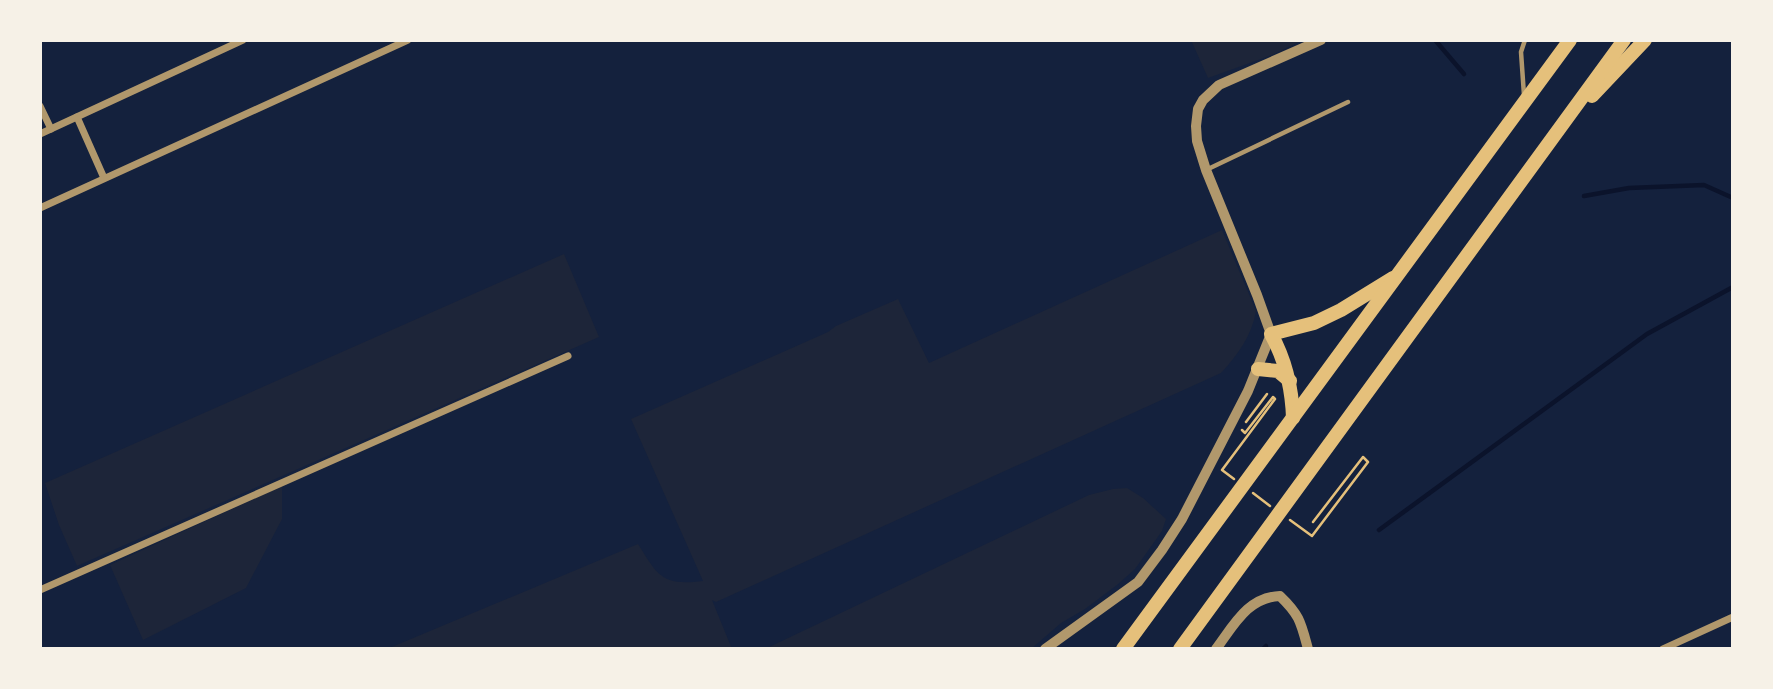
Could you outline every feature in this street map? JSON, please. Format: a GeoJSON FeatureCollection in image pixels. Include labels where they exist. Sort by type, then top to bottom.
{"type":"FeatureCollection","features":[{"type":"Feature","properties":{"kind":"highway"},"geometry":{"type":"LineString","coordinates":[[1123,649],[1570,40]]}},
{"type":"Feature","properties":{"kind":"highway"},"geometry":{"type":"LineString","coordinates":[[1180,649],[1624,40]]}},
{"type":"Feature","properties":{"kind":"highway"},"geometry":{"type":"LineString","coordinates":[[1559,129],[1645,40]]}},
{"type":"Feature","properties":{"kind":"highway"},"geometry":{"type":"LineString","coordinates":[[1293,418],[1290,381],[1271,334],[1314,323],[1332,315],[1397,276]]}},
{"type":"Feature","properties":{"kind":"highway"},"geometry":{"type":"LineString","coordinates":[[1258,369],[1278,371],[1290,381]]}},
{"type":"Feature","properties":{"kind":"street"},"geometry":{"type":"LineString","coordinates":[[40,134],[243,40]]}},
{"type":"Feature","properties":{"kind":"street"},"geometry":{"type":"LineString","coordinates":[[40,208],[408,40]]}},
{"type":"Feature","properties":{"kind":"street"},"geometry":{"type":"LineString","coordinates":[[1045,649],[1138,582],[1162,550],[1182,519],[1252,383],[1271,334],[1258,295],[1206,170],[1197,141],[1198,110],[1203,100],[1219,85],[1321,40]]}},
{"type":"Feature","properties":{"kind":"street"},"geometry":{"type":"LineString","coordinates":[[40,106],[51,129]]}},
{"type":"Feature","properties":{"kind":"street"},"geometry":{"type":"LineString","coordinates":[[76,117],[104,178]]}},
{"type":"Feature","properties":{"kind":"street"},"geometry":{"type":"LineString","coordinates":[[40,590],[568,356]]}},
{"type":"Feature","properties":{"kind":"street"},"geometry":{"type":"LineString","coordinates":[[1216,649],[1252,604],[1269,596],[1280,596],[1293,608],[1301,621],[1308,649]]}},
{"type":"Feature","properties":{"kind":"street"},"geometry":{"type":"LineString","coordinates":[[1663,649],[1733,617]]}},
{"type":"Feature","properties":{"kind":"lane"},"geometry":{"type":"LineString","coordinates":[[1524,103],[1521,52],[1525,40]]}},
{"type":"Feature","properties":{"kind":"lane"},"geometry":{"type":"LineString","coordinates":[[1206,170],[1348,102]]}},
{"type":"Feature","properties":{"kind":"path"},"geometry":{"type":"LineString","coordinates":[[1233,478],[1222,470],[1275,399],[1273,397],[1245,433],[1241,429],[1267,394]]}},
{"type":"Feature","properties":{"kind":"path"},"geometry":{"type":"LineString","coordinates":[[1289,519],[1312,536],[1368,462],[1363,457],[1313,522]]}},
{"type":"Feature","properties":{"kind":"path"},"geometry":{"type":"LineString","coordinates":[[1244,486],[1278,511]]}},
{"type":"Feature","properties":{"kind":"shaded area"},"geometry":{"type":"Polygon","coordinates":[[[1191,40],[1303,40],[1272,55],[1208,78],[1191,40]]]}},
{"type":"Feature","properties":{"kind":"shaded area"},"geometry":{"type":"Polygon","coordinates":[[[1222,230],[1256,311],[1243,344],[1221,373],[716,602],[712,600],[732,649],[387,649],[638,544],[657,571],[670,580],[703,581],[631,419],[898,299],[929,363],[1222,230]]]}},
{"type":"Feature","properties":{"kind":"shaded area"},"geometry":{"type":"Polygon","coordinates":[[[564,254],[599,337],[77,566],[45,483],[564,254]]]}},
{"type":"Feature","properties":{"kind":"shaded area"},"geometry":{"type":"Polygon","coordinates":[[[282,486],[282,519],[246,588],[143,640],[110,565],[282,486]]]}},
{"type":"Feature","properties":{"kind":"shaded area"},"geometry":{"type":"Polygon","coordinates":[[[1127,488],[1143,498],[1166,519],[1162,531],[1135,569],[1085,609],[1061,623],[1031,649],[765,649],[1089,495],[1127,488]]]}},
{"type":"Feature","properties":{"kind":"waterway"},"geometry":{"type":"LineString","coordinates":[[1435,40],[1464,74]]}},
{"type":"Feature","properties":{"kind":"waterway"},"geometry":{"type":"LineString","coordinates":[[1584,196],[1629,188],[1704,185],[1733,198]]}},
{"type":"Feature","properties":{"kind":"waterway"},"geometry":{"type":"LineString","coordinates":[[1379,530],[1647,334],[1733,287]]}},
{"type":"Feature","properties":{"kind":"waterway"},"geometry":{"type":"LineString","coordinates":[[1263,649],[1266,646]]}}]}
